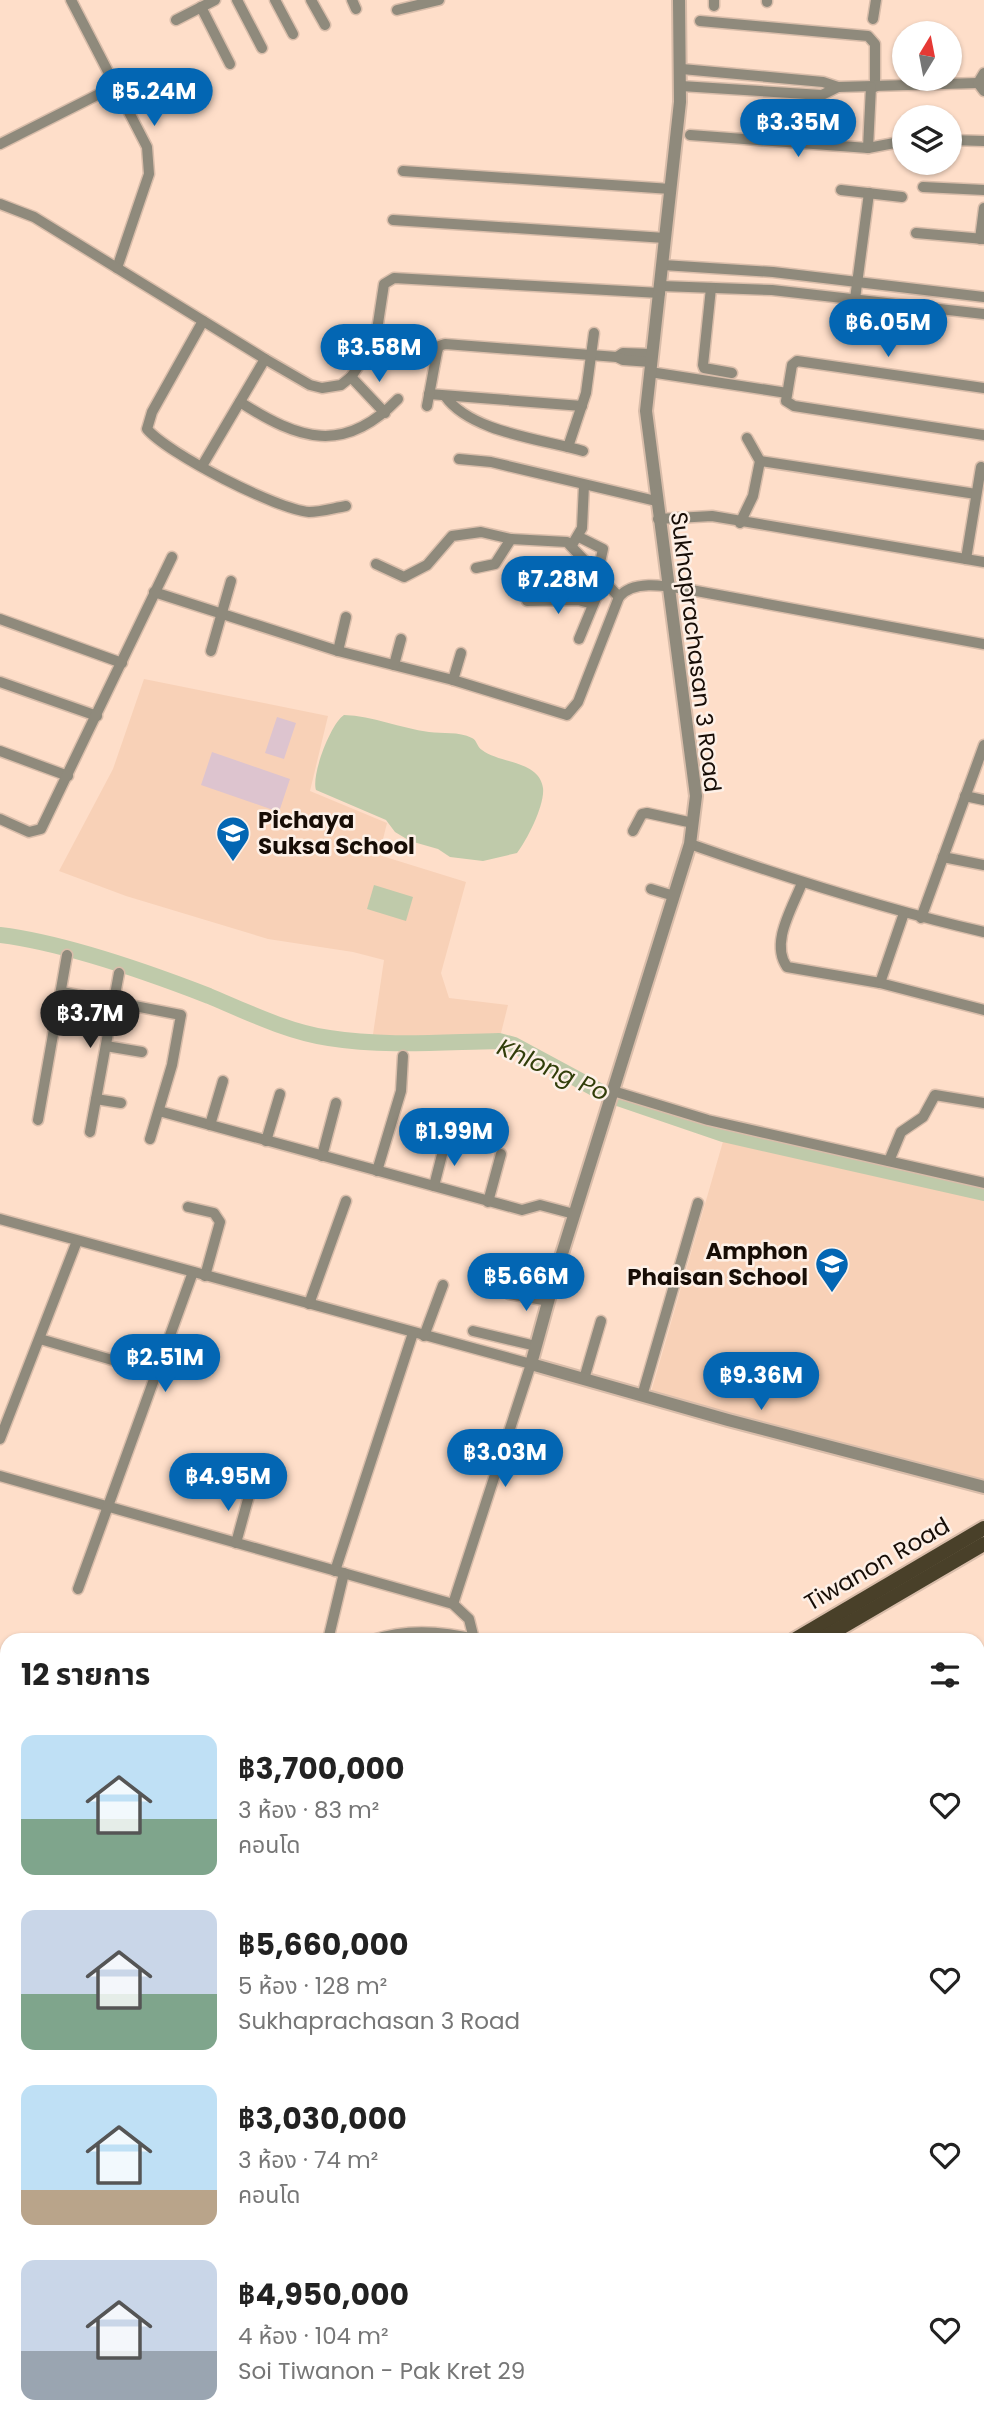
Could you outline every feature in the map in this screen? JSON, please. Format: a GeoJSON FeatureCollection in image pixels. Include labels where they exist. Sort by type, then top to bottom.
{"type":"FeatureCollection","features":[{"type":"Feature","properties":{"kind":"main road","name":"Tiwanon Road"},"geometry":{"type":"LineString","coordinates":[[806,1633],[984,1528]]}},
{"type":"Feature","properties":{"kind":"main road","name":"Tiwanon Road"},"geometry":{"type":"LineString","coordinates":[[832,1633],[984,1544]]}},
{"type":"Feature","properties":{"kind":"street"},"geometry":{"type":"LineString","coordinates":[[71,0],[147,147],[149,174],[117,268]]}},
{"type":"Feature","properties":{"kind":"street"},"geometry":{"type":"LineString","coordinates":[[176,20],[215,0]]}},
{"type":"Feature","properties":{"kind":"street"},"geometry":{"type":"LineString","coordinates":[[237,0],[262,48]]}},
{"type":"Feature","properties":{"kind":"street"},"geometry":{"type":"LineString","coordinates":[[275,0],[293,34]]}},
{"type":"Feature","properties":{"kind":"street"},"geometry":{"type":"LineString","coordinates":[[311,0],[325,25]]}},
{"type":"Feature","properties":{"kind":"street"},"geometry":{"type":"LineString","coordinates":[[397,10],[439,0]]}},
{"type":"Feature","properties":{"kind":"street","name":"Sukhaprachasan 3 Road"},"geometry":{"type":"LineString","coordinates":[[531,1364],[574,1214],[690,844],[696,796],[646,411],[681,86],[679,0]]}},
{"type":"Feature","properties":{"kind":"street"},"geometry":{"type":"LineString","coordinates":[[873,19],[876,0]]}},
{"type":"Feature","properties":{"kind":"street"},"geometry":{"type":"LineString","coordinates":[[201,7],[230,64]]}},
{"type":"Feature","properties":{"kind":"street"},"geometry":{"type":"LineString","coordinates":[[700,21],[868,36],[875,44],[868,148]]}},
{"type":"Feature","properties":{"kind":"street"},"geometry":{"type":"LineString","coordinates":[[682,69],[822,82],[838,87],[873,88],[981,87],[984,74]]}},
{"type":"Feature","properties":{"kind":"street"},"geometry":{"type":"LineString","coordinates":[[822,82],[822,95]]}},
{"type":"Feature","properties":{"kind":"street"},"geometry":{"type":"LineString","coordinates":[[0,144],[115,86]]}},
{"type":"Feature","properties":{"kind":"street"},"geometry":{"type":"LineString","coordinates":[[681,86],[822,95],[838,87]]}},
{"type":"Feature","properties":{"kind":"street"},"geometry":{"type":"LineString","coordinates":[[690,135],[868,148],[892,143]]}},
{"type":"Feature","properties":{"kind":"street"},"geometry":{"type":"LineString","coordinates":[[962,140],[984,141]]}},
{"type":"Feature","properties":{"kind":"street"},"geometry":{"type":"LineString","coordinates":[[403,171],[671,189]]}},
{"type":"Feature","properties":{"kind":"street"},"geometry":{"type":"LineString","coordinates":[[923,187],[984,190]]}},
{"type":"Feature","properties":{"kind":"street"},"geometry":{"type":"LineString","coordinates":[[841,190],[902,197]]}},
{"type":"Feature","properties":{"kind":"street"},"geometry":{"type":"LineString","coordinates":[[855,299],[869,193]]}},
{"type":"Feature","properties":{"kind":"street"},"geometry":{"type":"LineString","coordinates":[[0,204],[34,217],[265,359],[310,385],[322,388],[332,388],[351,377],[373,342],[384,284],[394,278],[660,290],[772,290],[984,314]]}},
{"type":"Feature","properties":{"kind":"street"},"geometry":{"type":"LineString","coordinates":[[916,233],[982,239],[984,208]]}},
{"type":"Feature","properties":{"kind":"street"},"geometry":{"type":"LineString","coordinates":[[393,220],[666,237]]}},
{"type":"Feature","properties":{"kind":"street"},"geometry":{"type":"LineString","coordinates":[[663,265],[773,272],[984,297]]}},
{"type":"Feature","properties":{"kind":"street"},"geometry":{"type":"LineString","coordinates":[[772,290],[773,272]]}},
{"type":"Feature","properties":{"kind":"street"},"geometry":{"type":"LineString","coordinates":[[711,288],[703,365],[704,368],[732,373]]}},
{"type":"Feature","properties":{"kind":"street"},"geometry":{"type":"LineString","coordinates":[[203,321],[152,412],[147,429],[202,466],[286,507],[310,512],[346,506]]}},
{"type":"Feature","properties":{"kind":"street"},"geometry":{"type":"LineString","coordinates":[[568,447],[582,406],[594,333]]}},
{"type":"Feature","properties":{"kind":"street"},"geometry":{"type":"LineString","coordinates":[[427,405],[437,352],[439,346],[445,344],[617,357],[788,393]]}},
{"type":"Feature","properties":{"kind":"street"},"geometry":{"type":"LineString","coordinates":[[202,466],[265,359]]}},
{"type":"Feature","properties":{"kind":"street"},"geometry":{"type":"LineString","coordinates":[[984,388],[797,361],[792,363],[786,401],[790,405],[984,435]]}},
{"type":"Feature","properties":{"kind":"street"},"geometry":{"type":"LineString","coordinates":[[351,377],[385,412]]}},
{"type":"Feature","properties":{"kind":"street"},"geometry":{"type":"LineString","coordinates":[[429,394],[582,406]]}},
{"type":"Feature","properties":{"kind":"street"},"geometry":{"type":"LineString","coordinates":[[445,396],[456,410],[475,422],[583,451]]}},
{"type":"Feature","properties":{"kind":"street"},"geometry":{"type":"LineString","coordinates":[[240,402],[275,425],[316,436],[339,437],[353,432],[385,412],[398,399]]}},
{"type":"Feature","properties":{"kind":"street"},"geometry":{"type":"LineString","coordinates":[[740,523],[752,496],[760,461],[747,438]]}},
{"type":"Feature","properties":{"kind":"street"},"geometry":{"type":"LineString","coordinates":[[460,459],[491,462],[656,501]]}},
{"type":"Feature","properties":{"kind":"street"},"geometry":{"type":"LineString","coordinates":[[760,461],[976,494]]}},
{"type":"Feature","properties":{"kind":"street"},"geometry":{"type":"LineString","coordinates":[[966,559],[981,467]]}},
{"type":"Feature","properties":{"kind":"street"},"geometry":{"type":"LineString","coordinates":[[584,485],[575,541],[597,576],[619,597]]}},
{"type":"Feature","properties":{"kind":"street"},"geometry":{"type":"LineString","coordinates":[[658,519],[712,516],[740,523],[984,562]]}},
{"type":"Feature","properties":{"kind":"street"},"geometry":{"type":"LineString","coordinates":[[376,564],[404,577],[427,565],[452,536],[481,532],[511,539],[575,541],[603,549],[597,576]]}},
{"type":"Feature","properties":{"kind":"street"},"geometry":{"type":"LineString","coordinates":[[476,568],[495,564],[511,539]]}},
{"type":"Feature","properties":{"kind":"street"},"geometry":{"type":"LineString","coordinates":[[0,819],[29,832],[38,832],[68,776],[172,557]]}},
{"type":"Feature","properties":{"kind":"street"},"geometry":{"type":"LineString","coordinates":[[211,651],[231,581]]}},
{"type":"Feature","properties":{"kind":"street"},"geometry":{"type":"LineString","coordinates":[[579,639],[593,604],[607,587]]}},
{"type":"Feature","properties":{"kind":"street"},"geometry":{"type":"LineString","coordinates":[[154,592],[221,616],[338,651],[453,680],[567,715],[578,702],[619,597],[630,589],[667,587],[984,644]]}},
{"type":"Feature","properties":{"kind":"street"},"geometry":{"type":"LineString","coordinates":[[527,601],[578,600],[593,604]]}},
{"type":"Feature","properties":{"kind":"street"},"geometry":{"type":"LineString","coordinates":[[338,651],[346,617]]}},
{"type":"Feature","properties":{"kind":"street"},"geometry":{"type":"LineString","coordinates":[[0,619],[122,663]]}},
{"type":"Feature","properties":{"kind":"street"},"geometry":{"type":"LineString","coordinates":[[394,665],[401,639]]}},
{"type":"Feature","properties":{"kind":"street"},"geometry":{"type":"LineString","coordinates":[[453,680],[461,653]]}},
{"type":"Feature","properties":{"kind":"street"},"geometry":{"type":"LineString","coordinates":[[0,682],[97,716]]}},
{"type":"Feature","properties":{"kind":"street"},"geometry":{"type":"LineString","coordinates":[[921,918],[984,745]]}},
{"type":"Feature","properties":{"kind":"street"},"geometry":{"type":"LineString","coordinates":[[0,751],[68,776]]}},
{"type":"Feature","properties":{"kind":"street"},"geometry":{"type":"LineString","coordinates":[[965,796],[984,800]]}},
{"type":"Feature","properties":{"kind":"street"},"geometry":{"type":"LineString","coordinates":[[633,831],[642,814],[647,813],[692,823]]}},
{"type":"Feature","properties":{"kind":"street"},"geometry":{"type":"LineString","coordinates":[[690,844],[802,883],[921,918],[984,932]]}},
{"type":"Feature","properties":{"kind":"street"},"geometry":{"type":"LineString","coordinates":[[943,857],[984,865]]}},
{"type":"Feature","properties":{"kind":"street"},"geometry":{"type":"LineString","coordinates":[[802,883],[779,943],[779,956],[787,967],[880,983],[984,1010]]}},
{"type":"Feature","properties":{"kind":"street"},"geometry":{"type":"LineString","coordinates":[[651,888],[674,896]]}},
{"type":"Feature","properties":{"kind":"street"},"geometry":{"type":"LineString","coordinates":[[880,983],[904,913]]}},
{"type":"Feature","properties":{"kind":"street"},"geometry":{"type":"LineString","coordinates":[[37,1120],[67,955]]}},
{"type":"Feature","properties":{"kind":"street"},"geometry":{"type":"LineString","coordinates":[[90,1132],[119,973]]}},
{"type":"Feature","properties":{"kind":"street"},"geometry":{"type":"LineString","coordinates":[[62,992],[181,1015],[172,1065],[150,1139]]}},
{"type":"Feature","properties":{"kind":"street"},"geometry":{"type":"LineString","coordinates":[[106,1046],[142,1052]]}},
{"type":"Feature","properties":{"kind":"street"},"geometry":{"type":"LineString","coordinates":[[377,1171],[399,1098],[403,1056]]}},
{"type":"Feature","properties":{"kind":"street"},"geometry":{"type":"LineString","coordinates":[[210,1125],[223,1081]]}},
{"type":"Feature","properties":{"kind":"street"},"geometry":{"type":"LineString","coordinates":[[266,1141],[280,1094]]}},
{"type":"Feature","properties":{"kind":"street"},"geometry":{"type":"LineString","coordinates":[[612,1094],[708,1120],[984,1183]]}},
{"type":"Feature","properties":{"kind":"street"},"geometry":{"type":"LineString","coordinates":[[889,1161],[901,1132],[923,1117],[935,1095],[984,1103]]}},
{"type":"Feature","properties":{"kind":"street"},"geometry":{"type":"LineString","coordinates":[[96,1099],[121,1103]]}},
{"type":"Feature","properties":{"kind":"street"},"geometry":{"type":"LineString","coordinates":[[322,1156],[336,1103]]}},
{"type":"Feature","properties":{"kind":"street"},"geometry":{"type":"LineString","coordinates":[[159,1111],[488,1202],[525,1211],[540,1205],[574,1214]]}},
{"type":"Feature","properties":{"kind":"street"},"geometry":{"type":"LineString","coordinates":[[434,1186],[445,1143]]}},
{"type":"Feature","properties":{"kind":"street"},"geometry":{"type":"LineString","coordinates":[[488,1202],[501,1154]]}},
{"type":"Feature","properties":{"kind":"street"},"geometry":{"type":"LineString","coordinates":[[309,1304],[346,1200]]}},
{"type":"Feature","properties":{"kind":"street"},"geometry":{"type":"LineString","coordinates":[[642,1396],[698,1203]]}},
{"type":"Feature","properties":{"kind":"street"},"geometry":{"type":"LineString","coordinates":[[188,1207],[214,1213],[220,1222],[205,1276]]}},
{"type":"Feature","properties":{"kind":"street"},"geometry":{"type":"LineString","coordinates":[[0,1219],[984,1487]]}},
{"type":"Feature","properties":{"kind":"street"},"geometry":{"type":"LineString","coordinates":[[0,1439],[77,1241]]}},
{"type":"Feature","properties":{"kind":"street"},"geometry":{"type":"LineString","coordinates":[[78,1589],[194,1272]]}},
{"type":"Feature","properties":{"kind":"street"},"geometry":{"type":"LineString","coordinates":[[424,1336],[443,1285]]}},
{"type":"Feature","properties":{"kind":"street"},"geometry":{"type":"LineString","coordinates":[[509,1294],[549,1301]]}},
{"type":"Feature","properties":{"kind":"street"},"geometry":{"type":"LineString","coordinates":[[584,1379],[601,1321]]}},
{"type":"Feature","properties":{"kind":"street"},"geometry":{"type":"LineString","coordinates":[[473,1331],[536,1346]]}},
{"type":"Feature","properties":{"kind":"street"},"geometry":{"type":"LineString","coordinates":[[329,1633],[340,1572],[413,1333]]}},
{"type":"Feature","properties":{"kind":"street"},"geometry":{"type":"LineString","coordinates":[[40,1339],[156,1373]]}},
{"type":"Feature","properties":{"kind":"street"},"geometry":{"type":"LineString","coordinates":[[453,1604],[531,1364]]}},
{"type":"Feature","properties":{"kind":"street"},"geometry":{"type":"LineString","coordinates":[[0,1476],[453,1604],[469,1619],[474,1633]]}},
{"type":"Feature","properties":{"kind":"street"},"geometry":{"type":"LineString","coordinates":[[236,1542],[250,1492]]}},
{"type":"Feature","properties":{"kind":"street"},"geometry":{"type":"LineString","coordinates":[[402,1633],[447,1633]]}},
{"type":"Feature","properties":{"kind":"shaded area","name":"Pichaya Suksa School"},"geometry":{"type":"Polygon","coordinates":[[[144,679],[328,716],[310,791],[387,823],[379,855],[466,882],[441,973],[449,998],[508,1005],[499,1041],[372,1041],[384,960],[353,952],[268,939],[126,896],[59,871],[113,769],[144,679]]]}},
{"type":"Feature","properties":{"kind":"shaded area"},"geometry":{"type":"Polygon","coordinates":[[[344,715],[429,732],[467,736],[474,739],[480,749],[490,755],[527,767],[534,772],[540,779],[543,795],[530,831],[517,853],[483,861],[450,857],[438,849],[410,841],[395,832],[386,820],[316,790],[316,773],[323,750],[333,728],[344,715]]]}},
{"type":"Feature","properties":{"kind":"shaded area"},"geometry":{"type":"Polygon","coordinates":[[[277,717],[296,723],[284,759],[265,753],[277,717]]]}},
{"type":"Feature","properties":{"kind":"shaded area"},"geometry":{"type":"Polygon","coordinates":[[[212,752],[290,779],[279,812],[201,785],[212,752]]]}},
{"type":"Feature","properties":{"kind":"shaded area"},"geometry":{"type":"Polygon","coordinates":[[[374,885],[413,897],[406,921],[367,909],[374,885]]]}},
{"type":"Feature","properties":{"kind":"shaded area","name":"Amphon Phaisan School"},"geometry":{"type":"Polygon","coordinates":[[[724,1138],[984,1195],[984,1480],[651,1392],[724,1138]]]}},
{"type":"Feature","properties":{"kind":"waterway","name":"Khlong Po"},"geometry":{"type":"LineString","coordinates":[[0,935],[51,945],[133,968],[253,1015],[314,1035],[350,1041],[393,1043],[499,1041],[514,1045],[603,1093],[723,1134],[984,1193]]}},
{"type":"Feature","properties":{"kind":"place","name":"Pichaya Suksa School"},"geometry":{"type":"Point","coordinates":[233,863]}},
{"type":"Feature","properties":{"kind":"place","name":"Amphon Phaisan School"},"geometry":{"type":"Point","coordinates":[832,1294]}}]}
